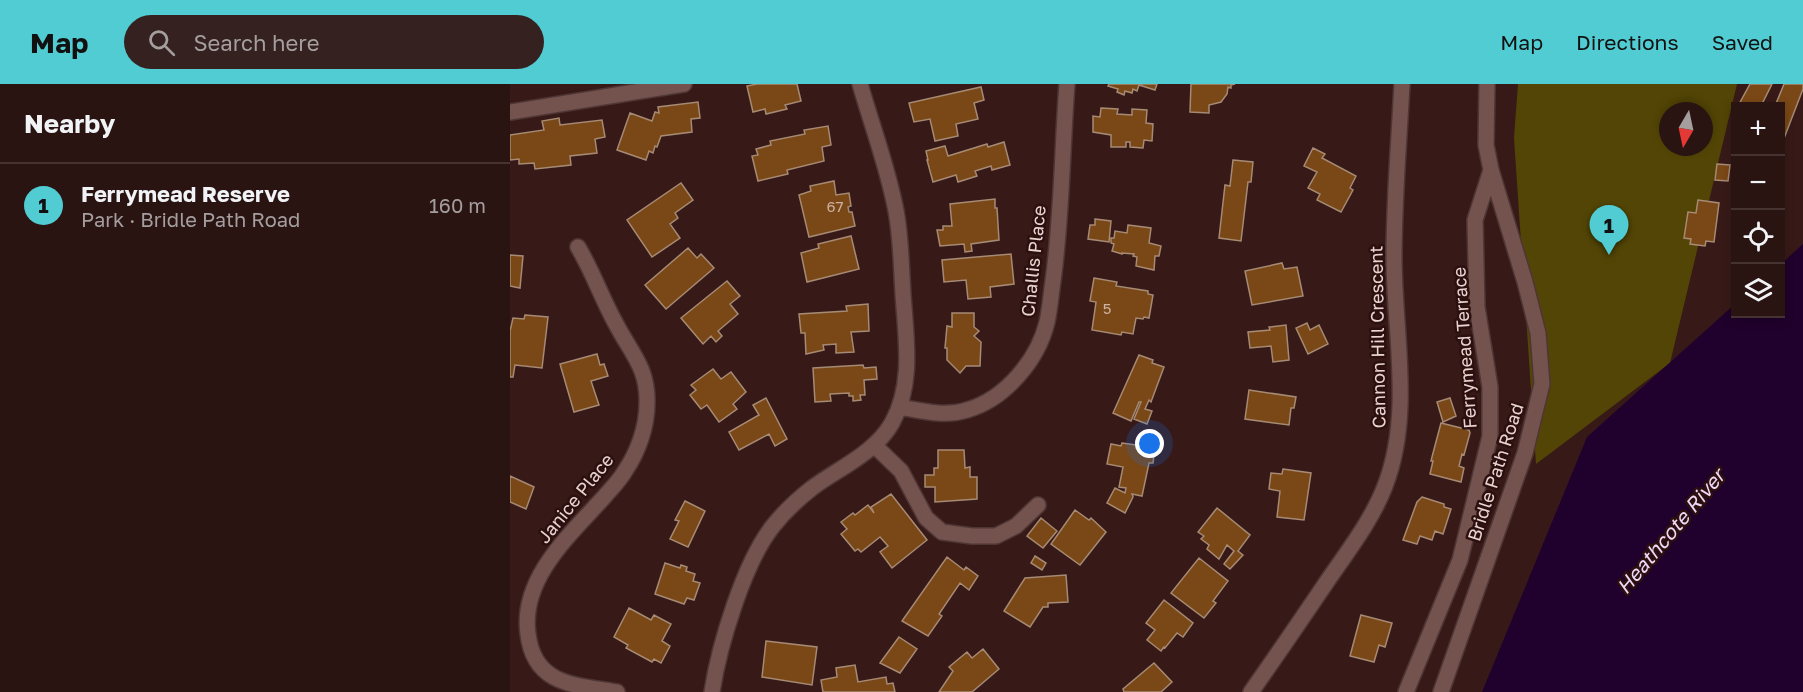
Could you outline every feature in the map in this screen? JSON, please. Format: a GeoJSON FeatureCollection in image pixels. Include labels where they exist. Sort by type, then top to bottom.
{"type":"FeatureCollection","features":[{"type":"Feature","properties":{"kind":"street"},"geometry":{"type":"LineString","coordinates":[[510,112],[684,84]]}},
{"type":"Feature","properties":{"kind":"street"},"geometry":{"type":"LineString","coordinates":[[712,692],[724,640],[742,585],[755,554],[771,528],[790,507],[813,488],[874,445],[888,429],[904,392],[907,350],[896,212],[860,84]]}},
{"type":"Feature","properties":{"kind":"street","name":"Challis Place"},"geometry":{"type":"LineString","coordinates":[[899,407],[945,414],[966,411],[980,405],[1001,392],[1026,368],[1037,347],[1047,323],[1055,263],[1067,84]]}},
{"type":"Feature","properties":{"kind":"street","name":"Cannon Hill Crescent"},"geometry":{"type":"LineString","coordinates":[[1251,692],[1371,514],[1385,487],[1395,456],[1400,392],[1394,255],[1402,84]]}},
{"type":"Feature","properties":{"kind":"street","name":"Bridle Path Road"},"geometry":{"type":"LineString","coordinates":[[1441,692],[1526,453],[1542,384],[1538,333],[1491,170],[1486,145],[1487,84]]}},
{"type":"Feature","properties":{"kind":"street","name":"Ferrymead Terrace"},"geometry":{"type":"LineString","coordinates":[[1406,692],[1460,560],[1490,436],[1490,387],[1478,307],[1475,220],[1491,170]]}},
{"type":"Feature","properties":{"kind":"street","name":"Janice Place"},"geometry":{"type":"LineString","coordinates":[[578,247],[591,269],[616,325],[637,357],[644,377],[648,403],[644,428],[636,452],[624,474],[552,556],[538,579],[526,622],[532,656],[542,669],[567,683],[617,692]]}},
{"type":"Feature","properties":{"kind":"street"},"geometry":{"type":"LineString","coordinates":[[874,445],[901,471],[926,518],[942,532],[996,536],[1016,526],[1038,505]]}},
{"type":"Feature","properties":{"kind":"shaded area"},"geometry":{"type":"Polygon","coordinates":[[[1518,84],[1737,84],[1670,363],[1536,464],[1514,138],[1518,84]]]}},
{"type":"Feature","properties":{"kind":"water","name":"Heathcote River"},"geometry":{"type":"Polygon","coordinates":[[[1803,244],[1803,692],[1482,692],[1587,437],[1731,308],[1731,318],[1785,318],[1785,260],[1803,244]]]}},
{"type":"Feature","properties":{"kind":"building"},"geometry":{"type":"Polygon","coordinates":[[[797,84],[801,101],[785,105],[787,109],[766,114],[765,109],[753,112],[747,86],[797,84]]]}},
{"type":"Feature","properties":{"kind":"building"},"geometry":{"type":"Polygon","coordinates":[[[1109,84],[1157,84],[1155,90],[1139,85],[1137,91],[1133,89],[1132,93],[1125,91],[1124,95],[1117,92],[1118,89],[1108,86],[1109,84]]]}},
{"type":"Feature","properties":{"kind":"building"},"geometry":{"type":"Polygon","coordinates":[[[1191,84],[1235,84],[1231,85],[1231,88],[1228,87],[1227,94],[1221,102],[1209,105],[1209,113],[1190,112],[1191,84]]]}},
{"type":"Feature","properties":{"kind":"building"},"geometry":{"type":"Polygon","coordinates":[[[1750,84],[1772,84],[1763,102],[1740,102],[1750,84]]]}},
{"type":"Feature","properties":{"kind":"building"},"geometry":{"type":"Polygon","coordinates":[[[1784,84],[1803,84],[1785,136],[1785,102],[1777,102],[1784,84]]]}},
{"type":"Feature","properties":{"kind":"building"},"geometry":{"type":"Polygon","coordinates":[[[981,87],[984,100],[974,103],[978,119],[956,124],[958,136],[935,141],[930,119],[914,122],[909,103],[981,87]]]}},
{"type":"Feature","properties":{"kind":"building"},"geometry":{"type":"Polygon","coordinates":[[[698,102],[700,118],[691,119],[692,132],[661,136],[657,147],[655,146],[653,153],[649,151],[646,160],[617,150],[630,113],[652,121],[655,112],[659,113],[658,107],[698,102]]]}},
{"type":"Feature","properties":{"kind":"building"},"geometry":{"type":"Polygon","coordinates":[[[1101,108],[1118,109],[1117,114],[1132,115],[1132,109],[1147,110],[1146,123],[1153,124],[1152,141],[1144,140],[1143,148],[1130,147],[1130,142],[1126,142],[1126,147],[1111,147],[1111,135],[1093,132],[1093,116],[1100,117],[1101,108]]]}},
{"type":"Feature","properties":{"kind":"building"},"geometry":{"type":"Polygon","coordinates":[[[559,118],[560,125],[602,120],[605,137],[595,139],[597,153],[570,156],[571,165],[535,169],[534,163],[519,164],[519,159],[510,160],[510,135],[544,130],[542,121],[559,118]]]}},
{"type":"Feature","properties":{"kind":"building"},"geometry":{"type":"Polygon","coordinates":[[[828,126],[831,145],[822,147],[824,161],[787,170],[788,174],[758,181],[752,156],[758,155],[756,149],[771,145],[770,141],[805,134],[804,130],[828,126]]]}},
{"type":"Feature","properties":{"kind":"building"},"geometry":{"type":"Polygon","coordinates":[[[1004,142],[1010,165],[992,170],[991,166],[975,171],[977,176],[958,182],[956,175],[933,182],[926,151],[945,146],[948,156],[987,144],[988,147],[1004,142]]]}},
{"type":"Feature","properties":{"kind":"building"},"geometry":{"type":"Polygon","coordinates":[[[1313,148],[1325,154],[1322,158],[1356,176],[1350,188],[1353,190],[1341,212],[1317,200],[1320,194],[1308,188],[1317,172],[1304,166],[1313,148]]]}},
{"type":"Feature","properties":{"kind":"building"},"geometry":{"type":"Polygon","coordinates":[[[1233,160],[1253,162],[1251,182],[1248,182],[1241,241],[1219,238],[1225,185],[1230,186],[1233,160]]]}},
{"type":"Feature","properties":{"kind":"building"},"geometry":{"type":"Polygon","coordinates":[[[1717,164],[1730,165],[1728,181],[1715,180],[1717,164]]]}},
{"type":"Feature","properties":{"kind":"building"},"geometry":{"type":"Polygon","coordinates":[[[834,181],[836,195],[849,193],[851,206],[848,207],[849,212],[852,212],[855,226],[809,237],[799,195],[811,191],[810,186],[834,181]]]}},
{"type":"Feature","properties":{"kind":"building"},"geometry":{"type":"Polygon","coordinates":[[[681,183],[693,200],[675,213],[678,218],[670,224],[680,238],[652,257],[627,220],[681,183]]]}},
{"type":"Feature","properties":{"kind":"building"},"geometry":{"type":"Polygon","coordinates":[[[995,199],[999,240],[971,244],[972,251],[965,252],[964,244],[940,246],[937,230],[943,230],[943,226],[952,226],[950,204],[995,199]]]}},
{"type":"Feature","properties":{"kind":"building"},"geometry":{"type":"Polygon","coordinates":[[[1698,200],[1719,203],[1714,242],[1706,241],[1705,246],[1690,244],[1691,239],[1684,238],[1688,212],[1696,213],[1698,200]]]}},
{"type":"Feature","properties":{"kind":"building"},"geometry":{"type":"Polygon","coordinates":[[[1095,219],[1111,221],[1109,242],[1088,239],[1090,225],[1095,225],[1095,219]]]}},
{"type":"Feature","properties":{"kind":"building"},"geometry":{"type":"Polygon","coordinates":[[[1128,225],[1151,228],[1149,243],[1161,246],[1159,256],[1155,256],[1154,270],[1136,266],[1137,257],[1133,256],[1134,254],[1112,251],[1114,244],[1111,243],[1111,238],[1114,238],[1115,231],[1127,233],[1128,225]]]}},
{"type":"Feature","properties":{"kind":"building"},"geometry":{"type":"Polygon","coordinates":[[[851,236],[859,269],[807,282],[801,253],[819,248],[818,244],[851,236]]]}},
{"type":"Feature","properties":{"kind":"building"},"geometry":{"type":"Polygon","coordinates":[[[688,248],[697,258],[701,254],[714,268],[666,309],[645,285],[688,248]]]}},
{"type":"Feature","properties":{"kind":"building"},"geometry":{"type":"Polygon","coordinates":[[[1011,254],[1014,284],[990,287],[991,297],[968,299],[966,280],[944,282],[942,260],[1011,254]]]}},
{"type":"Feature","properties":{"kind":"building"},"geometry":{"type":"Polygon","coordinates":[[[510,255],[523,256],[520,288],[510,286],[510,255]]]}},
{"type":"Feature","properties":{"kind":"building"},"geometry":{"type":"Polygon","coordinates":[[[1282,263],[1284,269],[1297,267],[1303,296],[1252,305],[1245,271],[1282,263]]]}},
{"type":"Feature","properties":{"kind":"building"},"geometry":{"type":"Polygon","coordinates":[[[1094,278],[1117,282],[1116,286],[1148,291],[1148,294],[1153,295],[1149,318],[1136,318],[1133,334],[1122,332],[1121,335],[1092,330],[1096,302],[1090,301],[1094,278]]]}},
{"type":"Feature","properties":{"kind":"building"},"geometry":{"type":"Polygon","coordinates":[[[727,281],[740,296],[730,304],[738,314],[718,331],[722,336],[716,342],[711,336],[703,344],[681,318],[727,281]]]}},
{"type":"Feature","properties":{"kind":"building"},"geometry":{"type":"Polygon","coordinates":[[[868,304],[869,331],[851,332],[854,352],[836,353],[836,344],[823,345],[824,350],[806,354],[805,333],[801,333],[799,314],[847,311],[846,306],[868,304]]]}},
{"type":"Feature","properties":{"kind":"building"},"geometry":{"type":"Polygon","coordinates":[[[952,313],[974,313],[974,327],[979,331],[974,336],[981,342],[980,366],[966,366],[960,373],[947,360],[947,348],[945,348],[947,326],[952,327],[952,313]]]}},
{"type":"Feature","properties":{"kind":"building"},"geometry":{"type":"Polygon","coordinates":[[[525,315],[548,317],[542,368],[515,365],[513,377],[510,377],[510,331],[513,318],[524,319],[525,315]]]}},
{"type":"Feature","properties":{"kind":"building"},"geometry":{"type":"Polygon","coordinates":[[[1307,323],[1310,330],[1319,325],[1328,344],[1308,354],[1296,328],[1307,323]]]}},
{"type":"Feature","properties":{"kind":"building"},"geometry":{"type":"Polygon","coordinates":[[[1286,325],[1289,360],[1273,362],[1271,346],[1250,348],[1248,332],[1270,330],[1269,327],[1286,325]]]}},
{"type":"Feature","properties":{"kind":"building"},"geometry":{"type":"Polygon","coordinates":[[[597,354],[600,365],[604,364],[608,376],[591,381],[599,405],[574,412],[560,364],[597,354]]]}},
{"type":"Feature","properties":{"kind":"building"},"geometry":{"type":"Polygon","coordinates":[[[1139,355],[1164,367],[1151,402],[1149,400],[1145,409],[1152,411],[1147,424],[1134,419],[1141,402],[1131,421],[1113,413],[1139,355]]]}},
{"type":"Feature","properties":{"kind":"building"},"geometry":{"type":"Polygon","coordinates":[[[863,365],[864,368],[876,367],[877,379],[864,380],[865,395],[860,395],[861,400],[853,401],[853,396],[849,396],[849,393],[830,394],[831,401],[815,402],[813,368],[863,365]]]}},
{"type":"Feature","properties":{"kind":"building"},"geometry":{"type":"Polygon","coordinates":[[[713,369],[721,379],[731,372],[746,392],[733,404],[737,409],[719,422],[707,405],[701,409],[690,395],[696,390],[691,385],[713,369]]]}},
{"type":"Feature","properties":{"kind":"building"},"geometry":{"type":"Polygon","coordinates":[[[1249,390],[1296,397],[1294,408],[1291,408],[1289,425],[1245,419],[1249,390]]]}},
{"type":"Feature","properties":{"kind":"building"},"geometry":{"type":"Polygon","coordinates":[[[766,398],[787,439],[775,446],[769,434],[739,450],[729,432],[759,415],[753,405],[766,398]]]}},
{"type":"Feature","properties":{"kind":"building"},"geometry":{"type":"Polygon","coordinates":[[[1450,398],[1456,416],[1443,422],[1437,402],[1450,398]]]}},
{"type":"Feature","properties":{"kind":"building"},"geometry":{"type":"Polygon","coordinates":[[[1441,423],[1469,430],[1464,455],[1462,454],[1459,466],[1464,468],[1461,482],[1430,474],[1441,423]]]}},
{"type":"Feature","properties":{"kind":"building"},"geometry":{"type":"Polygon","coordinates":[[[1122,443],[1136,445],[1136,448],[1139,448],[1140,444],[1155,447],[1153,463],[1149,463],[1142,496],[1132,494],[1133,497],[1125,513],[1107,503],[1115,488],[1125,493],[1126,488],[1119,487],[1123,467],[1107,464],[1111,444],[1121,446],[1122,443]]]}},
{"type":"Feature","properties":{"kind":"building"},"geometry":{"type":"Polygon","coordinates":[[[938,450],[964,450],[965,468],[970,467],[970,477],[977,477],[977,499],[935,502],[935,487],[925,487],[925,475],[934,475],[934,468],[938,468],[938,450]]]}},
{"type":"Feature","properties":{"kind":"building"},"geometry":{"type":"Polygon","coordinates":[[[1283,469],[1311,473],[1304,520],[1277,517],[1280,491],[1269,489],[1271,473],[1282,474],[1283,469]]]}},
{"type":"Feature","properties":{"kind":"building"},"geometry":{"type":"Polygon","coordinates":[[[510,476],[534,487],[526,509],[510,502],[510,476]]]}},
{"type":"Feature","properties":{"kind":"building"},"geometry":{"type":"Polygon","coordinates":[[[891,494],[927,540],[892,568],[880,552],[888,546],[880,537],[861,552],[858,549],[855,551],[841,534],[847,529],[841,522],[868,505],[874,513],[871,507],[891,494]]]}},
{"type":"Feature","properties":{"kind":"building"},"geometry":{"type":"Polygon","coordinates":[[[1422,497],[1444,504],[1444,507],[1451,509],[1443,534],[1435,531],[1432,540],[1420,536],[1417,544],[1403,540],[1417,502],[1422,497]]]}},
{"type":"Feature","properties":{"kind":"building"},"geometry":{"type":"Polygon","coordinates":[[[685,501],[705,511],[688,547],[670,539],[679,521],[675,520],[685,501]]]}},
{"type":"Feature","properties":{"kind":"building"},"geometry":{"type":"Polygon","coordinates":[[[1217,508],[1250,535],[1238,551],[1243,555],[1230,569],[1224,564],[1234,551],[1227,545],[1219,559],[1207,549],[1209,545],[1201,539],[1204,536],[1198,532],[1217,508]]]}},
{"type":"Feature","properties":{"kind":"building"},"geometry":{"type":"Polygon","coordinates":[[[1075,510],[1089,520],[1091,518],[1106,532],[1080,565],[1051,544],[1075,510]]]}},
{"type":"Feature","properties":{"kind":"building"},"geometry":{"type":"Polygon","coordinates":[[[1041,518],[1057,531],[1043,548],[1027,536],[1041,518]]]}},
{"type":"Feature","properties":{"kind":"building"},"geometry":{"type":"Polygon","coordinates":[[[1035,556],[1046,563],[1042,570],[1031,563],[1035,556]]]}},
{"type":"Feature","properties":{"kind":"building"},"geometry":{"type":"Polygon","coordinates":[[[947,557],[964,570],[966,567],[978,576],[969,590],[960,583],[939,614],[942,616],[928,636],[902,621],[947,557]]]}},
{"type":"Feature","properties":{"kind":"building"},"geometry":{"type":"Polygon","coordinates":[[[1199,558],[1228,581],[1213,601],[1216,603],[1204,618],[1171,593],[1199,558]]]}},
{"type":"Feature","properties":{"kind":"building"},"geometry":{"type":"Polygon","coordinates":[[[665,563],[680,568],[681,565],[687,567],[686,571],[695,574],[693,581],[700,583],[694,600],[687,598],[684,604],[655,594],[665,563]]]}},
{"type":"Feature","properties":{"kind":"building"},"geometry":{"type":"Polygon","coordinates":[[[1066,575],[1068,602],[1048,603],[1048,607],[1043,607],[1030,627],[1004,611],[1025,578],[1066,575]]]}},
{"type":"Feature","properties":{"kind":"building"},"geometry":{"type":"Polygon","coordinates":[[[1164,600],[1193,623],[1183,637],[1177,633],[1161,651],[1147,640],[1155,630],[1146,623],[1164,600]]]}},
{"type":"Feature","properties":{"kind":"building"},"geometry":{"type":"Polygon","coordinates":[[[629,608],[651,620],[654,615],[671,624],[662,641],[670,646],[661,663],[654,659],[652,662],[626,648],[628,645],[614,637],[629,608]]]}},
{"type":"Feature","properties":{"kind":"building"},"geometry":{"type":"Polygon","coordinates":[[[1361,615],[1392,623],[1385,647],[1379,645],[1374,662],[1350,656],[1361,615]]]}},
{"type":"Feature","properties":{"kind":"building"},"geometry":{"type":"Polygon","coordinates":[[[899,637],[917,649],[900,673],[880,663],[899,637]]]}},
{"type":"Feature","properties":{"kind":"building"},"geometry":{"type":"Polygon","coordinates":[[[766,641],[817,647],[812,685],[762,677],[766,641]]]}},
{"type":"Feature","properties":{"kind":"building"},"geometry":{"type":"Polygon","coordinates":[[[983,649],[999,669],[972,692],[939,692],[953,671],[949,667],[967,652],[972,658],[983,649]]]}},
{"type":"Feature","properties":{"kind":"building"},"geometry":{"type":"Polygon","coordinates":[[[1154,663],[1172,682],[1161,692],[1124,692],[1123,689],[1154,663]]]}},
{"type":"Feature","properties":{"kind":"building"},"geometry":{"type":"Polygon","coordinates":[[[855,665],[858,682],[886,677],[887,684],[893,683],[895,692],[823,692],[821,680],[837,677],[836,668],[855,665]]]}},
{"type":"Feature","properties":{"kind":"place","name":"Ferrymead Reserve"},"geometry":{"type":"Point","coordinates":[1609,255]}}]}
